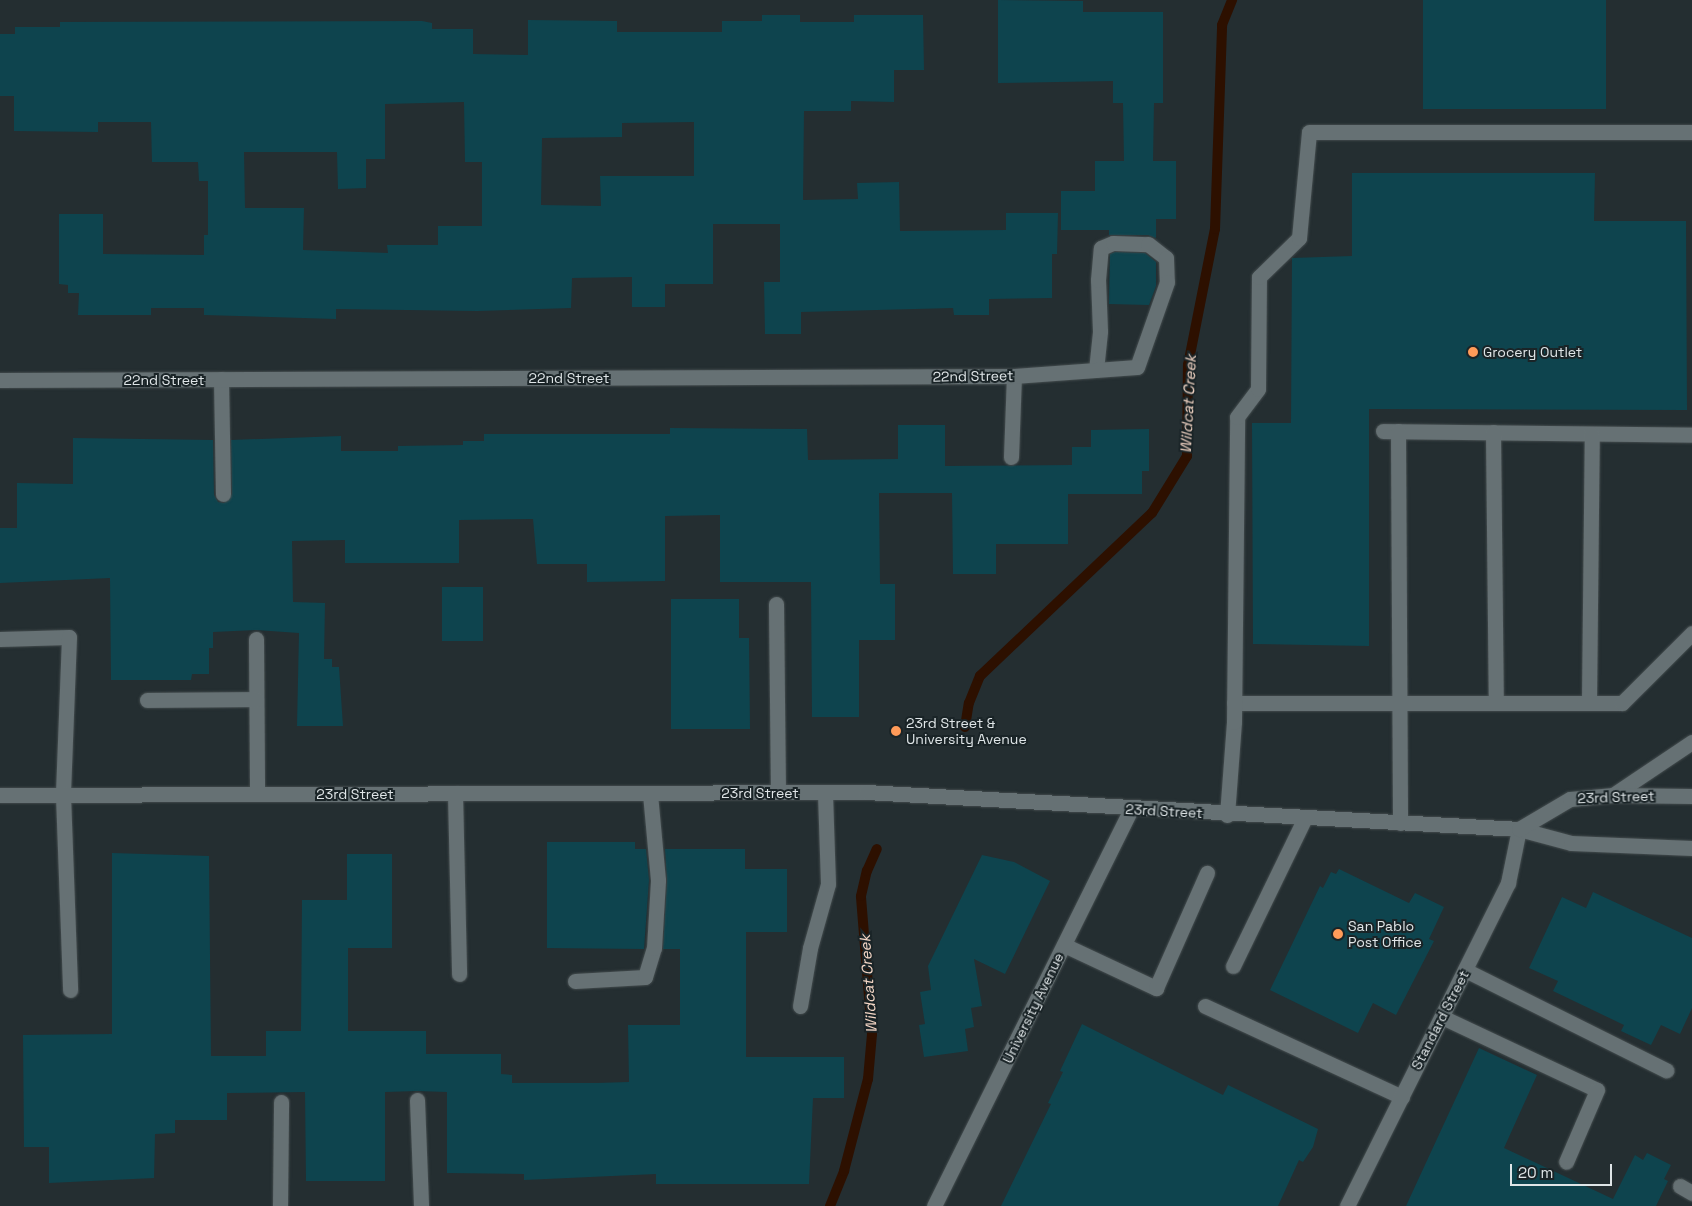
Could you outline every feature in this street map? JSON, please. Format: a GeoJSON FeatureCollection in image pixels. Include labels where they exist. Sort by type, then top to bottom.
{"type":"FeatureCollection","features":[{"type":"Feature","properties":{"kind":"street"},"geometry":{"type":"LineString","coordinates":[[1227,815],[1234,703],[1238,417],[1258,389],[1259,277],[1299,238],[1308,132],[1692,132]]}},
{"type":"Feature","properties":{"kind":"street","name":"22nd Street"},"geometry":{"type":"LineString","coordinates":[[0,380],[1014,376],[1096,370],[1137,367],[1168,282],[1166,258],[1148,244],[1113,243],[1101,248],[1098,280],[1100,331],[1096,370]]}},
{"type":"Feature","properties":{"kind":"street"},"geometry":{"type":"LineString","coordinates":[[1012,457],[1014,376]]}},
{"type":"Feature","properties":{"kind":"street"},"geometry":{"type":"LineString","coordinates":[[221,379],[223,494]]}},
{"type":"Feature","properties":{"kind":"street"},"geometry":{"type":"LineString","coordinates":[[1383,431],[1692,435]]}},
{"type":"Feature","properties":{"kind":"street"},"geometry":{"type":"LineString","coordinates":[[1398,431],[1400,823]]}},
{"type":"Feature","properties":{"kind":"street"},"geometry":{"type":"LineString","coordinates":[[1493,432],[1496,703]]}},
{"type":"Feature","properties":{"kind":"street"},"geometry":{"type":"LineString","coordinates":[[1589,702],[1592,434]]}},
{"type":"Feature","properties":{"kind":"street"},"geometry":{"type":"LineString","coordinates":[[776,604],[778,792]]}},
{"type":"Feature","properties":{"kind":"street"},"geometry":{"type":"LineString","coordinates":[[1234,703],[1622,702],[1692,633]]}},
{"type":"Feature","properties":{"kind":"street"},"geometry":{"type":"LineString","coordinates":[[0,639],[68,638],[63,795],[70,990]]}},
{"type":"Feature","properties":{"kind":"street"},"geometry":{"type":"LineString","coordinates":[[256,639],[257,794]]}},
{"type":"Feature","properties":{"kind":"street"},"geometry":{"type":"LineString","coordinates":[[147,700],[256,699]]}},
{"type":"Feature","properties":{"kind":"street"},"geometry":{"type":"LineString","coordinates":[[1613,794],[1692,742]]}},
{"type":"Feature","properties":{"kind":"street"},"geometry":{"type":"LineString","coordinates":[[800,1006],[810,948],[828,884],[825,792]]}},
{"type":"Feature","properties":{"kind":"street","name":"23rd Street"},"geometry":{"type":"LineString","coordinates":[[0,795],[866,792],[1227,815],[1519,830],[1571,843],[1692,848]]}},
{"type":"Feature","properties":{"kind":"street"},"geometry":{"type":"LineString","coordinates":[[455,793],[459,974]]}},
{"type":"Feature","properties":{"kind":"street"},"geometry":{"type":"LineString","coordinates":[[576,980],[645,977],[654,948],[658,880],[650,793]]}},
{"type":"Feature","properties":{"kind":"street","name":"23rd Street"},"geometry":{"type":"LineString","coordinates":[[1519,830],[1570,799],[1613,794],[1692,796]]}},
{"type":"Feature","properties":{"kind":"street","name":"University Avenue"},"geometry":{"type":"LineString","coordinates":[[934,1206],[1132,809]]}},
{"type":"Feature","properties":{"kind":"street"},"geometry":{"type":"LineString","coordinates":[[1233,966],[1304,818]]}},
{"type":"Feature","properties":{"kind":"street","name":"Standard Street"},"geometry":{"type":"LineString","coordinates":[[1347,1206],[1508,883],[1519,830]]}},
{"type":"Feature","properties":{"kind":"street"},"geometry":{"type":"LineString","coordinates":[[1064,946],[1156,988],[1207,873]]}},
{"type":"Feature","properties":{"kind":"street"},"geometry":{"type":"LineString","coordinates":[[1465,970],[1666,1070]]}},
{"type":"Feature","properties":{"kind":"street"},"geometry":{"type":"LineString","coordinates":[[1204,1006],[1402,1097]]}},
{"type":"Feature","properties":{"kind":"street"},"geometry":{"type":"LineString","coordinates":[[1442,1017],[1597,1090],[1566,1162]]}},
{"type":"Feature","properties":{"kind":"street"},"geometry":{"type":"LineString","coordinates":[[417,1100],[421,1206]]}},
{"type":"Feature","properties":{"kind":"street"},"geometry":{"type":"LineString","coordinates":[[280,1206],[281,1102]]}},
{"type":"Feature","properties":{"kind":"building"},"geometry":{"type":"Polygon","coordinates":[[[998,0],[1083,1],[1083,12],[1163,12],[1163,103],[1154,103],[1153,161],[1176,161],[1176,219],[1156,219],[1156,238],[1148,235],[1109,235],[1109,230],[1061,230],[1061,191],[1095,191],[1095,161],[1124,161],[1123,103],[1113,103],[1113,81],[998,83],[998,0]]]}},
{"type":"Feature","properties":{"kind":"building"},"geometry":{"type":"Polygon","coordinates":[[[1423,0],[1606,0],[1606,109],[1423,109],[1423,0]]]}},
{"type":"Feature","properties":{"kind":"building"},"geometry":{"type":"Polygon","coordinates":[[[762,15],[800,15],[800,22],[854,22],[854,15],[923,15],[924,70],[894,70],[894,102],[851,101],[851,111],[804,111],[803,200],[858,199],[857,183],[899,182],[900,231],[1006,230],[1006,213],[1058,213],[1057,254],[1052,254],[1052,298],[989,299],[989,315],[954,315],[953,308],[801,312],[801,334],[765,334],[764,282],[780,282],[780,224],[713,224],[713,284],[665,284],[665,307],[632,307],[632,277],[572,278],[571,308],[477,311],[336,309],[336,319],[204,315],[204,308],[151,308],[151,315],[78,315],[79,293],[68,293],[68,285],[59,284],[59,214],[103,214],[103,254],[204,255],[204,235],[208,235],[208,181],[199,181],[198,162],[152,162],[151,122],[98,122],[98,132],[14,131],[14,96],[0,96],[0,34],[15,34],[15,27],[60,27],[60,22],[422,21],[432,23],[432,29],[473,29],[473,54],[528,55],[528,20],[617,21],[617,32],[722,32],[722,21],[762,21],[762,15]],[[464,102],[385,104],[385,159],[366,159],[366,188],[338,189],[337,152],[244,152],[245,208],[304,208],[303,250],[388,253],[387,245],[438,245],[438,226],[482,226],[482,162],[465,162],[464,102]],[[694,122],[622,123],[622,137],[542,138],[541,205],[601,206],[600,176],[694,176],[694,122]]]}},
{"type":"Feature","properties":{"kind":"building"},"geometry":{"type":"Polygon","coordinates":[[[1352,173],[1595,173],[1594,221],[1686,221],[1687,410],[1369,409],[1369,646],[1253,644],[1252,423],[1291,423],[1292,258],[1352,256],[1352,173]]]}},
{"type":"Feature","properties":{"kind":"building"},"geometry":{"type":"Polygon","coordinates":[[[1115,252],[1145,253],[1156,262],[1156,286],[1149,305],[1109,304],[1110,254],[1115,252]]]}},
{"type":"Feature","properties":{"kind":"building"},"geometry":{"type":"Polygon","coordinates":[[[898,425],[945,425],[945,466],[1072,465],[1072,447],[1091,447],[1091,430],[1149,429],[1149,471],[1142,471],[1142,494],[1068,494],[1068,544],[996,544],[996,574],[953,574],[952,493],[879,493],[880,584],[895,584],[895,640],[859,640],[859,717],[812,717],[811,582],[720,582],[720,515],[665,516],[665,581],[587,582],[587,564],[537,564],[533,519],[459,520],[459,563],[345,563],[345,540],[292,541],[293,602],[325,603],[324,659],[332,659],[332,667],[339,667],[343,726],[297,726],[299,633],[256,630],[213,632],[213,648],[209,648],[209,674],[192,674],[191,680],[111,680],[110,578],[0,583],[0,528],[17,528],[17,483],[73,484],[73,438],[213,440],[214,495],[218,502],[224,503],[232,494],[231,440],[341,436],[341,451],[398,451],[398,446],[463,445],[463,441],[484,441],[484,434],[670,434],[670,428],[807,429],[808,460],[898,459],[898,425]]]}},
{"type":"Feature","properties":{"kind":"building"},"geometry":{"type":"Polygon","coordinates":[[[442,587],[483,587],[483,641],[442,641],[442,587]]]}},
{"type":"Feature","properties":{"kind":"building"},"geometry":{"type":"Polygon","coordinates":[[[671,599],[739,599],[739,638],[749,638],[750,729],[671,729],[671,599]]]}},
{"type":"Feature","properties":{"kind":"building"},"geometry":{"type":"Polygon","coordinates":[[[547,842],[635,842],[635,849],[646,849],[649,880],[644,949],[547,948],[547,842]]]}},
{"type":"Feature","properties":{"kind":"building"},"geometry":{"type":"Polygon","coordinates":[[[665,849],[745,849],[745,869],[787,869],[787,932],[746,932],[746,1057],[844,1057],[844,1098],[813,1098],[809,1184],[656,1184],[656,1174],[524,1180],[524,1174],[447,1173],[447,1092],[385,1092],[385,1181],[306,1181],[305,1092],[227,1093],[227,1120],[175,1120],[175,1133],[155,1134],[154,1178],[49,1183],[49,1147],[24,1147],[23,1035],[112,1034],[112,853],[209,856],[211,1056],[266,1056],[266,1031],[301,1031],[302,900],[347,900],[347,854],[392,854],[392,948],[348,948],[348,1031],[426,1031],[426,1054],[501,1054],[501,1074],[512,1075],[512,1083],[597,1083],[629,1082],[628,1025],[680,1025],[680,949],[663,949],[667,881],[665,849]]]}},
{"type":"Feature","properties":{"kind":"building"},"geometry":{"type":"Polygon","coordinates":[[[982,855],[1014,862],[1050,881],[1005,974],[974,959],[982,1006],[971,1008],[974,1027],[965,1029],[968,1051],[924,1057],[919,1025],[925,1024],[920,992],[931,990],[928,966],[982,855]]]}},
{"type":"Feature","properties":{"kind":"building"},"geometry":{"type":"Polygon","coordinates":[[[1339,869],[1409,903],[1415,893],[1444,907],[1429,939],[1434,941],[1396,1015],[1373,1003],[1358,1033],[1270,990],[1320,886],[1323,888],[1331,872],[1336,874],[1339,869]]]}},
{"type":"Feature","properties":{"kind":"building"},"geometry":{"type":"Polygon","coordinates":[[[1593,892],[1692,938],[1692,1008],[1680,1034],[1661,1025],[1651,1045],[1621,1031],[1624,1025],[1553,991],[1558,981],[1529,968],[1562,897],[1586,908],[1593,892]]]}},
{"type":"Feature","properties":{"kind":"building"},"geometry":{"type":"Polygon","coordinates":[[[1082,1024],[1223,1095],[1228,1085],[1318,1129],[1313,1147],[1303,1162],[1299,1160],[1278,1206],[1001,1206],[1051,1104],[1048,1103],[1063,1072],[1060,1071],[1082,1024]]]}},
{"type":"Feature","properties":{"kind":"building"},"geometry":{"type":"Polygon","coordinates":[[[1479,1048],[1537,1075],[1504,1148],[1613,1199],[1635,1155],[1643,1160],[1647,1153],[1671,1165],[1664,1179],[1668,1181],[1656,1206],[1406,1206],[1479,1048]]]}},
{"type":"Feature","properties":{"kind":"waterway","name":"Wildcat Creek"},"geometry":{"type":"LineString","coordinates":[[965,727],[969,703],[980,676],[1152,513],[1187,456],[1188,365],[1215,229],[1222,25],[1232,0]]}},
{"type":"Feature","properties":{"kind":"waterway","name":"Wildcat Creek"},"geometry":{"type":"LineString","coordinates":[[830,1206],[844,1171],[868,1079],[872,1034],[861,896],[867,871],[877,849]]}},
{"type":"Feature","properties":{"kind":"place","name":"Grocery Outlet"},"geometry":{"type":"Point","coordinates":[1473,352]}},
{"type":"Feature","properties":{"kind":"place","name":"23rd Street & University Avenue"},"geometry":{"type":"Point","coordinates":[896,731]}},
{"type":"Feature","properties":{"kind":"place","name":"San Pablo Post Office"},"geometry":{"type":"Point","coordinates":[1338,934]}}]}
